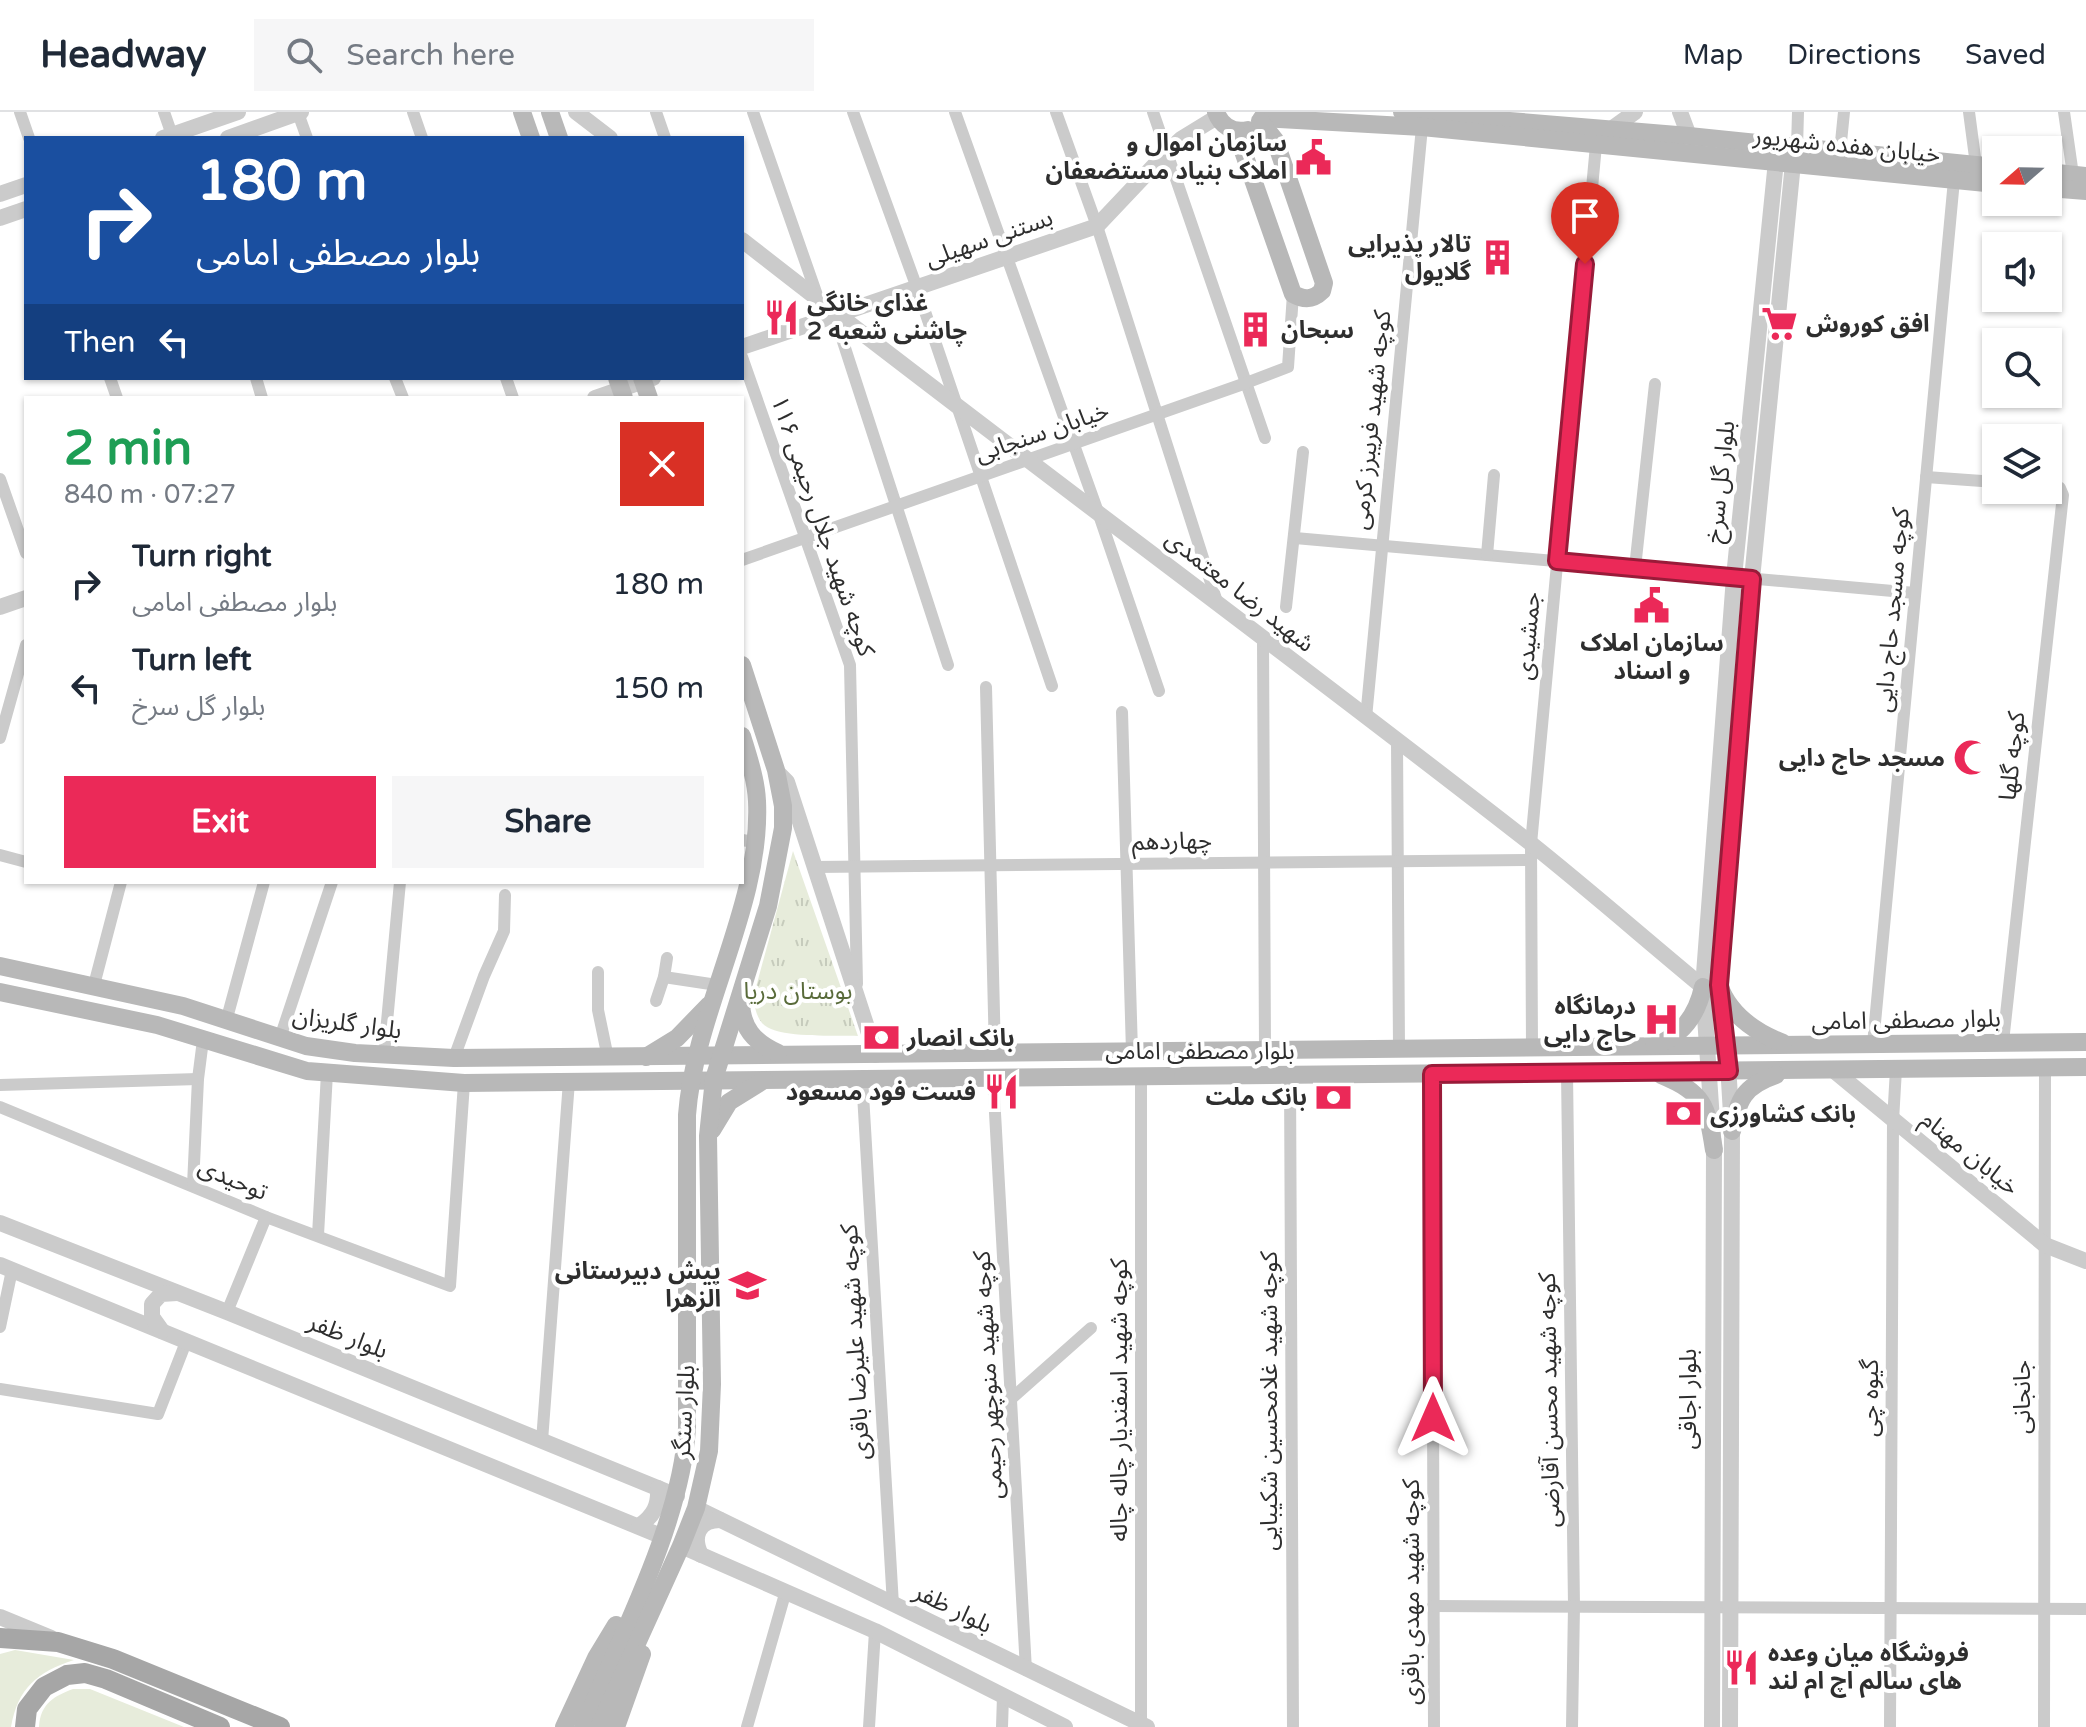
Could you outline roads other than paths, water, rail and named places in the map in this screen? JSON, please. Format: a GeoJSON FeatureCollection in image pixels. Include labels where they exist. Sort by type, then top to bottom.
{"type":"FeatureCollection","features":[{"type":"Feature","properties":{"kind":"main road"},"geometry":{"type":"LineString","coordinates":[[522,112],[530,136]]}},
{"type":"Feature","properties":{"kind":"main road"},"geometry":{"type":"LineString","coordinates":[[550,112],[558,136]]}},
{"type":"Feature","properties":{"kind":"main road","name":"خیابان هفده شهریور"},"geometry":{"type":"LineString","coordinates":[[1402,112],[1689,136],[1789,157],[1982,183]]}},
{"type":"Feature","properties":{"kind":"main road"},"geometry":{"type":"LineString","coordinates":[[1216,114],[1228,128],[1236,131],[1247,130],[1262,117],[1275,140],[1324,283],[1322,291],[1313,298],[1300,298],[1293,294],[1236,131]]}},
{"type":"Feature","properties":{"kind":"main road","name":"خیابان هفده شهریور"},"geometry":{"type":"LineString","coordinates":[[1262,117],[1422,127],[1596,145],[1789,157],[1840,152],[1982,166]]}},
{"type":"Feature","properties":{"kind":"main road"},"geometry":{"type":"LineString","coordinates":[[2062,189],[2086,191]]}},
{"type":"Feature","properties":{"kind":"main road","name":"بلوار سنگر"},"geometry":{"type":"LineString","coordinates":[[599,1727],[681,1546],[706,1470],[711,1430],[708,1136],[714,1079],[768,906],[780,854],[783,806],[776,770],[744,671]]}},
{"type":"Feature","properties":{"kind":"main road","name":"بلوار سنگر"},"geometry":{"type":"LineString","coordinates":[[744,751],[748,781],[757,799],[744,862]]}},
{"type":"Feature","properties":{"kind":"main road","name":"بلوار سنگر"},"geometry":{"type":"LineString","coordinates":[[583,1727],[647,1575],[677,1496],[684,1463],[687,1428],[687,1115],[690,1080],[715,992],[740,884]]}},
{"type":"Feature","properties":{"kind":"main road","name":"بلوار گلریزان"},"geometry":{"type":"LineString","coordinates":[[0,966],[94,985],[227,1018],[306,1046],[454,1058],[696,1057]]}},
{"type":"Feature","properties":{"kind":"main road"},"geometry":{"type":"LineString","coordinates":[[1648,1048],[1669,1039],[1686,1025],[1711,986],[1744,1021],[1767,1036],[1789,1045]]}},
{"type":"Feature","properties":{"kind":"main road","name":"بلوار گلریزان"},"geometry":{"type":"LineString","coordinates":[[0,992],[157,1025],[307,1071],[464,1083],[690,1080]]}},
{"type":"Feature","properties":{"kind":"main road"},"geometry":{"type":"LineString","coordinates":[[645,1058],[677,1038],[715,992]]}},
{"type":"Feature","properties":{"kind":"main road"},"geometry":{"type":"LineString","coordinates":[[742,993],[741,1008],[751,1036],[785,1056]]}},
{"type":"Feature","properties":{"kind":"main road","name":"بلوار مصطفی امامی"},"geometry":{"type":"LineString","coordinates":[[696,1057],[2086,1042]]}},
{"type":"Feature","properties":{"kind":"main road","name":"بلوار مصطفی امامی"},"geometry":{"type":"LineString","coordinates":[[690,1080],[2086,1067]]}},
{"type":"Feature","properties":{"kind":"main road"},"geometry":{"type":"LineString","coordinates":[[1732,1131],[1737,1105],[1745,1094],[1757,1083],[1791,1070]]}},
{"type":"Feature","properties":{"kind":"main road"},"geometry":{"type":"LineString","coordinates":[[1651,1071],[1683,1085],[1696,1095],[1709,1117],[1714,1150]]}},
{"type":"Feature","properties":{"kind":"main road"},"geometry":{"type":"LineString","coordinates":[[708,1136],[729,1102],[768,1078]]}},
{"type":"Feature","properties":{"kind":"main road"},"geometry":{"type":"LineString","coordinates":[[660,1080],[687,1115]]}},
{"type":"Feature","properties":{"kind":"main road"},"geometry":{"type":"LineString","coordinates":[[564,1727],[596,1658],[647,1575]]}},
{"type":"Feature","properties":{"kind":"main road"},"geometry":{"type":"LineString","coordinates":[[616,1727],[665,1582]]}},
{"type":"Feature","properties":{"kind":"main road"},"geometry":{"type":"LineString","coordinates":[[0,1638],[58,1642],[113,1659],[280,1727]]}},
{"type":"Feature","properties":{"kind":"main road"},"geometry":{"type":"LineString","coordinates":[[25,1727],[27,1709],[44,1687],[67,1675],[85,1673],[220,1727]]}},
{"type":"Feature","properties":{"kind":"street"},"geometry":{"type":"LineString","coordinates":[[20,112],[28,136]]}},
{"type":"Feature","properties":{"kind":"street"},"geometry":{"type":"LineString","coordinates":[[164,112],[167,136],[238,112]]}},
{"type":"Feature","properties":{"kind":"street"},"geometry":{"type":"LineString","coordinates":[[413,112],[421,136]]}},
{"type":"Feature","properties":{"kind":"street"},"geometry":{"type":"LineString","coordinates":[[576,112],[607,136]]}},
{"type":"Feature","properties":{"kind":"street"},"geometry":{"type":"LineString","coordinates":[[656,112],[664,136]]}},
{"type":"Feature","properties":{"kind":"street"},"geometry":{"type":"LineString","coordinates":[[753,112],[818,300]]}},
{"type":"Feature","properties":{"kind":"street"},"geometry":{"type":"LineString","coordinates":[[853,112],[917,288],[1052,686]]}},
{"type":"Feature","properties":{"kind":"street"},"geometry":{"type":"LineString","coordinates":[[955,112],[1159,691]]}},
{"type":"Feature","properties":{"kind":"street"},"geometry":{"type":"LineString","coordinates":[[1056,112],[1097,226],[1218,605]]}},
{"type":"Feature","properties":{"kind":"street"},"geometry":{"type":"LineString","coordinates":[[1153,112],[1265,438]]}},
{"type":"Feature","properties":{"kind":"street"},"geometry":{"type":"LineString","coordinates":[[1610,130],[1635,112]]}},
{"type":"Feature","properties":{"kind":"street"},"geometry":{"type":"LineString","coordinates":[[1680,112],[1689,136]]}},
{"type":"Feature","properties":{"kind":"street"},"geometry":{"type":"LineString","coordinates":[[1789,157],[1798,112]]}},
{"type":"Feature","properties":{"kind":"street"},"geometry":{"type":"LineString","coordinates":[[1840,152],[1844,112]]}},
{"type":"Feature","properties":{"kind":"street"},"geometry":{"type":"LineString","coordinates":[[1969,112],[1976,165]]}},
{"type":"Feature","properties":{"kind":"street"},"geometry":{"type":"LineString","coordinates":[[2064,112],[2079,176]]}},
{"type":"Feature","properties":{"kind":"street"},"geometry":{"type":"LineString","coordinates":[[234,136],[299,113],[306,136]]}},
{"type":"Feature","properties":{"kind":"street","name":"بستنی سهیلی"},"geometry":{"type":"LineString","coordinates":[[744,346],[1097,226],[1167,152],[1216,114]]}},
{"type":"Feature","properties":{"kind":"street","name":"کوچه شهید فریبرز کرمی"},"geometry":{"type":"LineString","coordinates":[[1366,718],[1422,127]]}},
{"type":"Feature","properties":{"kind":"street","name":"جمشیدی"},"geometry":{"type":"LineString","coordinates":[[1532,1048],[1530,852],[1596,145]]}},
{"type":"Feature","properties":{"kind":"street","name":"بلوار گل سرخ"},"geometry":{"type":"LineString","coordinates":[[1710,1071],[1707,1048],[1715,812],[1734,577],[1755,370],[1789,157]]}},
{"type":"Feature","properties":{"kind":"street","name":"بلوار گل سرخ"},"geometry":{"type":"LineString","coordinates":[[1729,1071],[1727,1047],[1711,986],[1732,814],[1789,157]]}},
{"type":"Feature","properties":{"kind":"street","name":"کوچه مسجد حاج دایی"},"geometry":{"type":"LineString","coordinates":[[1873,1044],[1954,180]]}},
{"type":"Feature","properties":{"kind":"street"},"geometry":{"type":"LineString","coordinates":[[0,194],[24,186]]}},
{"type":"Feature","properties":{"kind":"street"},"geometry":{"type":"LineString","coordinates":[[0,218],[24,210]]}},
{"type":"Feature","properties":{"kind":"street","name":"شهید رضا معتمدی"},"geometry":{"type":"LineString","coordinates":[[744,242],[834,314],[1397,742],[1530,852],[1711,986]]}},
{"type":"Feature","properties":{"kind":"street","name":"خیابان سنجابی"},"geometry":{"type":"LineString","coordinates":[[744,559],[1288,367],[1293,294]]}},
{"type":"Feature","properties":{"kind":"street"},"geometry":{"type":"LineString","coordinates":[[834,314],[948,665]]}},
{"type":"Feature","properties":{"kind":"street","name":"کوچه شهید جلال رحیمی ۱۱۶"},"geometry":{"type":"LineString","coordinates":[[744,363],[850,665],[857,999]]}},
{"type":"Feature","properties":{"kind":"street"},"geometry":{"type":"LineString","coordinates":[[1755,370],[1772,373]]}},
{"type":"Feature","properties":{"kind":"street"},"geometry":{"type":"LineString","coordinates":[[600,396],[621,388],[647,384]]}},
{"type":"Feature","properties":{"kind":"street"},"geometry":{"type":"LineString","coordinates":[[1635,568],[1655,384]]}},
{"type":"Feature","properties":{"kind":"street"},"geometry":{"type":"LineString","coordinates":[[1286,607],[1303,452]]}},
{"type":"Feature","properties":{"kind":"street"},"geometry":{"type":"LineString","coordinates":[[1487,555],[1494,475]]}},
{"type":"Feature","properties":{"kind":"street"},"geometry":{"type":"LineString","coordinates":[[1926,477],[1982,481]]}},
{"type":"Feature","properties":{"kind":"street"},"geometry":{"type":"LineString","coordinates":[[0,479],[24,547]]}},
{"type":"Feature","properties":{"kind":"street","name":"کوچه گلها"},"geometry":{"type":"LineString","coordinates":[[2003,1042],[2062,493]]}},
{"type":"Feature","properties":{"kind":"street"},"geometry":{"type":"LineString","coordinates":[[1295,538],[1915,593]]}},
{"type":"Feature","properties":{"kind":"street"},"geometry":{"type":"LineString","coordinates":[[0,607],[24,599]]}},
{"type":"Feature","properties":{"kind":"street"},"geometry":{"type":"LineString","coordinates":[[1263,639],[1265,1051]]}},
{"type":"Feature","properties":{"kind":"street"},"geometry":{"type":"LineString","coordinates":[[1,733],[24,652]]}},
{"type":"Feature","properties":{"kind":"street"},"geometry":{"type":"LineString","coordinates":[[986,687],[995,1054]]}},
{"type":"Feature","properties":{"kind":"street"},"geometry":{"type":"LineString","coordinates":[[1122,712],[1132,1052]]}},
{"type":"Feature","properties":{"kind":"street"},"geometry":{"type":"LineString","coordinates":[[1397,742],[1399,1049]]}},
{"type":"Feature","properties":{"kind":"street"},"geometry":{"type":"LineString","coordinates":[[776,770],[787,782],[876,1055]]}},
{"type":"Feature","properties":{"kind":"street"},"geometry":{"type":"LineString","coordinates":[[1715,812],[1732,814]]}},
{"type":"Feature","properties":{"kind":"street","name":"چهاردهم"},"geometry":{"type":"LineString","coordinates":[[814,867],[1397,861],[1530,852]]}},
{"type":"Feature","properties":{"kind":"street"},"geometry":{"type":"LineString","coordinates":[[0,855],[24,861]]}},
{"type":"Feature","properties":{"kind":"street"},"geometry":{"type":"LineString","coordinates":[[94,985],[118,884]]}},
{"type":"Feature","properties":{"kind":"street"},"geometry":{"type":"LineString","coordinates":[[227,1018],[263,884]]}},
{"type":"Feature","properties":{"kind":"street"},"geometry":{"type":"LineString","coordinates":[[280,1038],[331,884]]}},
{"type":"Feature","properties":{"kind":"street"},"geometry":{"type":"LineString","coordinates":[[384,1054],[400,884]]}},
{"type":"Feature","properties":{"kind":"street"},"geometry":{"type":"LineString","coordinates":[[454,1058],[504,931],[505,895]]}},
{"type":"Feature","properties":{"kind":"street"},"geometry":{"type":"LineString","coordinates":[[656,1001],[667,958]]}},
{"type":"Feature","properties":{"kind":"street"},"geometry":{"type":"LineString","coordinates":[[598,972],[598,1010],[608,1058]]}},
{"type":"Feature","properties":{"kind":"street"},"geometry":{"type":"LineString","coordinates":[[664,977],[715,992]]}},
{"type":"Feature","properties":{"kind":"street"},"geometry":{"type":"LineString","coordinates":[[193,1185],[203,1040]]}},
{"type":"Feature","properties":{"kind":"street","name":"جانجانی"},"geometry":{"type":"LineString","coordinates":[[2044,1727],[2045,1068]]}},
{"type":"Feature","properties":{"kind":"street","name":"خیابان مهنام"},"geometry":{"type":"LineString","coordinates":[[1832,1069],[2045,1245],[2086,1261]]}},
{"type":"Feature","properties":{"kind":"street","name":"گیوه چی"},"geometry":{"type":"LineString","coordinates":[[1890,1727],[1893,1121],[1896,1069]]}},
{"type":"Feature","properties":{"kind":"street","name":"بلوار اجاقی"},"geometry":{"type":"LineString","coordinates":[[1710,1071],[1714,1150],[1712,1727]]}},
{"type":"Feature","properties":{"kind":"street","name":"بلوار اجاقی"},"geometry":{"type":"LineString","coordinates":[[1729,1071],[1732,1131],[1730,1727]]}},
{"type":"Feature","properties":{"kind":"street"},"geometry":{"type":"LineString","coordinates":[[318,1235],[327,1073]]}},
{"type":"Feature","properties":{"kind":"street","name":"کوچه شهید محسن آقارضی"},"geometry":{"type":"LineString","coordinates":[[1567,1073],[1574,1606],[1572,1727]]}},
{"type":"Feature","properties":{"kind":"street","name":"کوچه شهید مهدی باقری"},"geometry":{"type":"LineString","coordinates":[[1432,1074],[1434,1727]]}},
{"type":"Feature","properties":{"kind":"street","name":"کوچه شهید غلامحسین شکیبایی"},"geometry":{"type":"LineString","coordinates":[[1290,1075],[1293,1727]]}},
{"type":"Feature","properties":{"kind":"street","name":"کوچه شهید اسفندیار چاله چاله"},"geometry":{"type":"LineString","coordinates":[[1141,1076],[1144,1726]]}},
{"type":"Feature","properties":{"kind":"street","name":"کوچه شهید علیرضا باقری"},"geometry":{"type":"LineString","coordinates":[[862,1077],[893,1605]]}},
{"type":"Feature","properties":{"kind":"street","name":"کوچه شهید منوچهر رحیمی"},"geometry":{"type":"LineString","coordinates":[[993,1077],[1026,1670]]}},
{"type":"Feature","properties":{"kind":"street"},"geometry":{"type":"LineString","coordinates":[[0,1085],[198,1079]]}},
{"type":"Feature","properties":{"kind":"street"},"geometry":{"type":"LineString","coordinates":[[542,1441],[569,1081]]}},
{"type":"Feature","properties":{"kind":"street","name":"توحیدی"},"geometry":{"type":"LineString","coordinates":[[0,1107],[266,1217],[450,1286],[464,1083]]}},
{"type":"Feature","properties":{"kind":"street"},"geometry":{"type":"LineString","coordinates":[[227,1312],[266,1217]]}},
{"type":"Feature","properties":{"kind":"street","name":"بلوار ظفر"},"geometry":{"type":"LineString","coordinates":[[0,1223],[677,1496]]}},
{"type":"Feature","properties":{"kind":"street"},"geometry":{"type":"LineString","coordinates":[[0,1327],[6,1268],[661,1536]]}},
{"type":"Feature","properties":{"kind":"street"},"geometry":{"type":"LineString","coordinates":[[162,1331],[152,1317],[152,1304],[161,1294],[179,1293]]}},
{"type":"Feature","properties":{"kind":"street"},"geometry":{"type":"LineString","coordinates":[[1011,1399],[1091,1328]]}},
{"type":"Feature","properties":{"kind":"street"},"geometry":{"type":"LineString","coordinates":[[0,1389],[158,1414],[186,1342]]}},
{"type":"Feature","properties":{"kind":"street"},"geometry":{"type":"LineString","coordinates":[[639,1526],[655,1510],[658,1488]]}},
{"type":"Feature","properties":{"kind":"street","name":"بلوار ظفر"},"geometry":{"type":"LineString","coordinates":[[696,1508],[1144,1726]]}},
{"type":"Feature","properties":{"kind":"street"},"geometry":{"type":"LineString","coordinates":[[701,1555],[696,1541],[700,1528],[711,1520],[720,1520]]}},
{"type":"Feature","properties":{"kind":"street"},"geometry":{"type":"LineString","coordinates":[[681,1546],[875,1631],[1065,1727]]}},
{"type":"Feature","properties":{"kind":"street"},"geometry":{"type":"LineString","coordinates":[[747,1727],[785,1594]]}},
{"type":"Feature","properties":{"kind":"street"},"geometry":{"type":"LineString","coordinates":[[1433,1606],[2086,1609]]}},
{"type":"Feature","properties":{"kind":"street"},"geometry":{"type":"LineString","coordinates":[[0,1617],[67,1645]]}},
{"type":"Feature","properties":{"kind":"street"},"geometry":{"type":"LineString","coordinates":[[869,1727],[875,1631]]}},
{"type":"Feature","properties":{"kind":"street"},"geometry":{"type":"LineString","coordinates":[[1002,1727],[1003,1696]]}},
{"type":"Feature","properties":{"kind":"place","name":"سازمان اموال و املاک بنیاد مستضعفان"},"geometry":{"type":"Point","coordinates":[1313,157]}},
{"type":"Feature","properties":{"kind":"place","name":"تالار پذیرایی گلایول"},"geometry":{"type":"Point","coordinates":[1497,258]}},
{"type":"Feature","properties":{"kind":"place","name":"غذای خانگی چاشنی شعبه 2"},"geometry":{"type":"Point","coordinates":[781,317]}},
{"type":"Feature","properties":{"kind":"place","name":"افق کوروش"},"geometry":{"type":"Point","coordinates":[1780,324]}},
{"type":"Feature","properties":{"kind":"place","name":"سبحان"},"geometry":{"type":"Point","coordinates":[1255,330]}},
{"type":"Feature","properties":{"kind":"place","name":"سازمان املاک و اسناد"},"geometry":{"type":"Point","coordinates":[1652,606]}},
{"type":"Feature","properties":{"kind":"place","name":"مسجد حاج دایی"},"geometry":{"type":"Point","coordinates":[1971,758]}},
{"type":"Feature","properties":{"kind":"place","name":"درمانگاه حاج دایی"},"geometry":{"type":"Point","coordinates":[1662,1020]}},
{"type":"Feature","properties":{"kind":"place","name":"بانک انصار"},"geometry":{"type":"Point","coordinates":[881,1038]}},
{"type":"Feature","properties":{"kind":"place","name":"فست فود مسعود"},"geometry":{"type":"Point","coordinates":[1002,1092]}},
{"type":"Feature","properties":{"kind":"place","name":"بانک ملت"},"geometry":{"type":"Point","coordinates":[1333,1097]}},
{"type":"Feature","properties":{"kind":"place","name":"بانک کشاورزی"},"geometry":{"type":"Point","coordinates":[1684,1114]}},
{"type":"Feature","properties":{"kind":"place","name":"پیش دبیرستانی الزهرا"},"geometry":{"type":"Point","coordinates":[747,1285]}},
{"type":"Feature","properties":{"kind":"place","name":"فروشگاه میان وعده های سالم اچ ام لند"},"geometry":{"type":"Point","coordinates":[1742,1667]}},
{"type":"Feature","properties":{"kind":"park label","name":"بوستان دریا"},"geometry":{"type":"Point","coordinates":[798,991]}}]}
